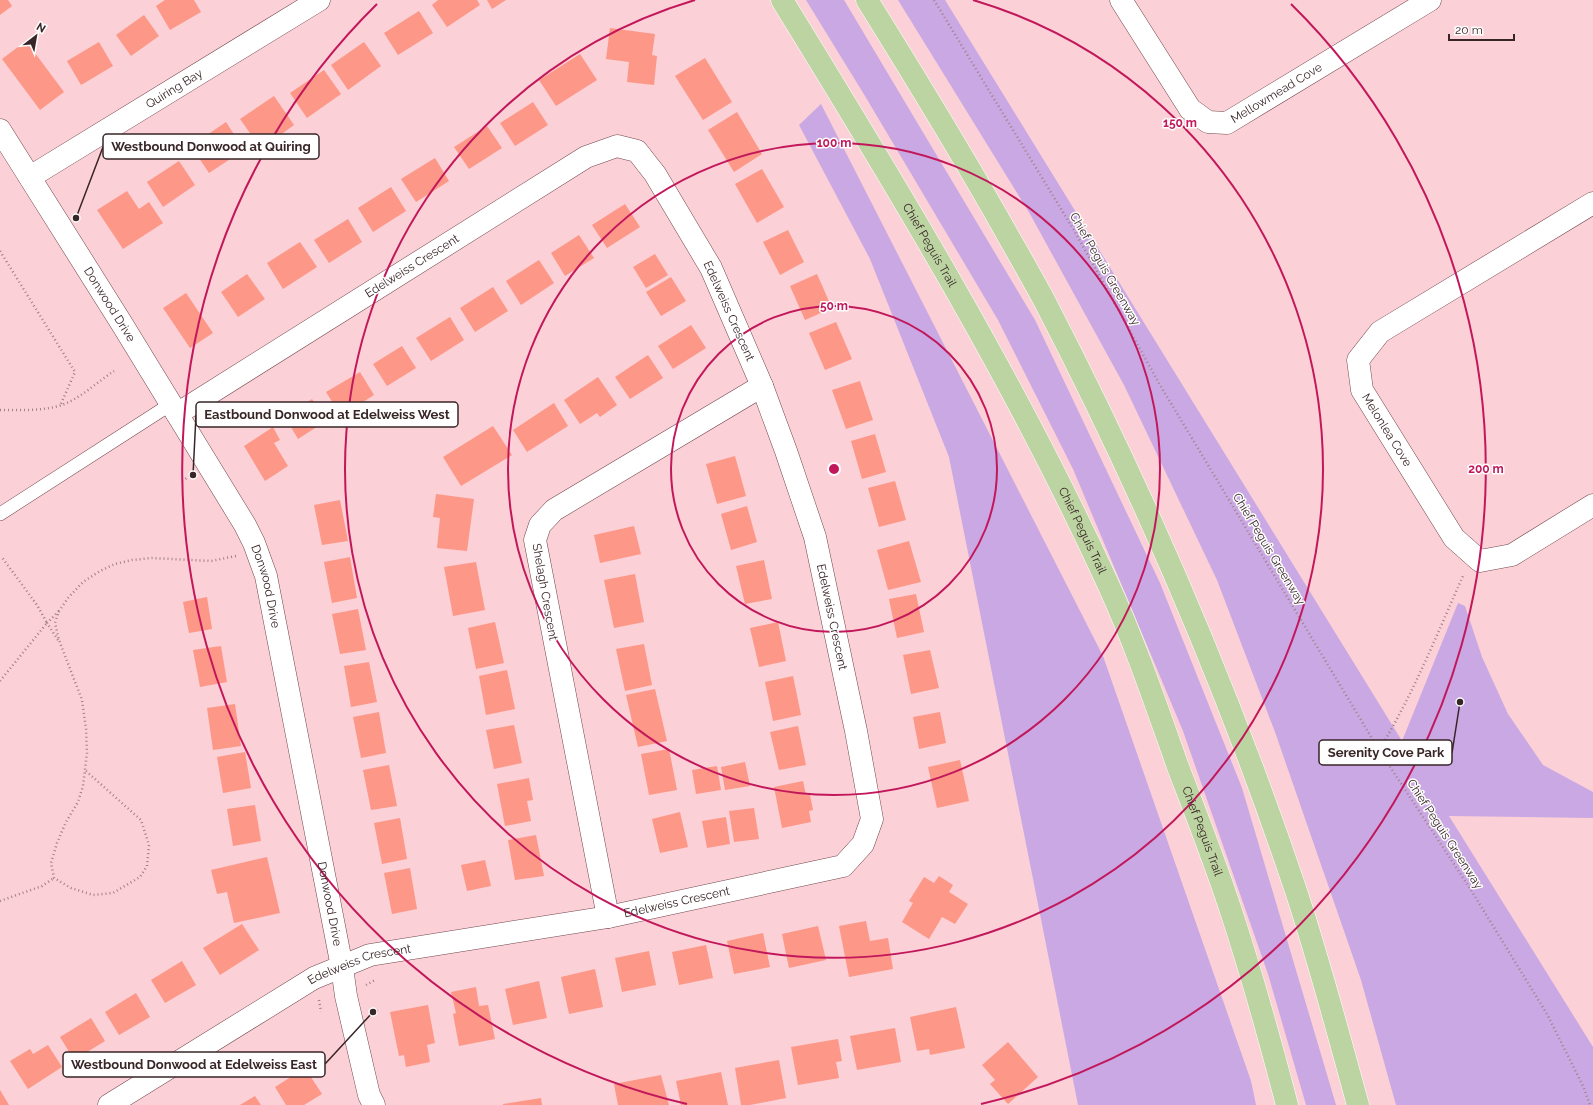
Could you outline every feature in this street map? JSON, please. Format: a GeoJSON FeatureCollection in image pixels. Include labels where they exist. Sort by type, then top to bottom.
{"type":"FeatureCollection","features":[{"type":"Feature","properties":{"kind":"main road","name":"Chief Peguis Trail"},"geometry":{"type":"LineString","coordinates":[[782,0],[867,137],[981,333],[1036,435],[1108,586],[1142,668],[1230,908],[1266,1023],[1287,1105]]}},
{"type":"Feature","properties":{"kind":"main road"},"geometry":{"type":"LineString","coordinates":[[867,0],[967,164],[1042,296],[1097,404],[1165,550],[1204,642],[1237,727],[1295,889],[1317,960],[1358,1105]]}},
{"type":"Feature","properties":{"kind":"street","name":"Quiring Bay"},"geometry":{"type":"LineString","coordinates":[[30,177],[319,0]]}},
{"type":"Feature","properties":{"kind":"street","name":"Mellowmead Cove"},"geometry":{"type":"LineString","coordinates":[[1121,0],[1190,109],[1208,122],[1227,123],[1430,0]]}},
{"type":"Feature","properties":{"kind":"street","name":"Donwood Drive"},"geometry":{"type":"LineString","coordinates":[[0,130],[245,525],[257,550],[266,576],[342,967],[346,996],[369,1095],[374,1105]]}},
{"type":"Feature","properties":{"kind":"street","name":"Edelweiss Crescent"},"geometry":{"type":"LineString","coordinates":[[109,1105],[314,978],[370,955],[608,917],[843,866],[863,844],[872,819],[855,723],[815,537],[786,451],[762,386],[711,268],[656,174],[637,151],[617,146],[586,158],[174,409]]}},
{"type":"Feature","properties":{"kind":"street","name":"Melonlea Cove"},"geometry":{"type":"LineString","coordinates":[[1480,561],[1454,538],[1362,390],[1358,360],[1380,332],[1593,203]]}},
{"type":"Feature","properties":{"kind":"street","name":"Shelagh Crescent"},"geometry":{"type":"LineString","coordinates":[[608,917],[535,540],[540,525],[554,510],[762,386]]}},
{"type":"Feature","properties":{"kind":"street"},"geometry":{"type":"LineString","coordinates":[[1480,561],[1512,555],[1593,505]]}},
{"type":"Feature","properties":{"kind":"lane"},"geometry":{"type":"LineString","coordinates":[[0,514],[174,409]]}},
{"type":"Feature","properties":{"kind":"path","name":"Chief Peguis Greenway"},"geometry":{"type":"LineString","coordinates":[[934,0],[1075,232],[1160,385],[1379,750],[1479,903],[1548,1014],[1583,1086],[1590,1105]]}},
{"type":"Feature","properties":{"kind":"path"},"geometry":{"type":"LineString","coordinates":[[0,251],[75,372],[60,406]]}},
{"type":"Feature","properties":{"kind":"path"},"geometry":{"type":"LineString","coordinates":[[0,410],[29,410],[60,406],[81,394],[114,371]]}},
{"type":"Feature","properties":{"kind":"path"},"geometry":{"type":"LineString","coordinates":[[182,481],[193,474]]}},
{"type":"Feature","properties":{"kind":"path"},"geometry":{"type":"LineString","coordinates":[[0,681],[47,623],[62,608],[83,582],[100,571],[115,564],[132,560],[152,558],[211,562],[257,550]]}},
{"type":"Feature","properties":{"kind":"path"},"geometry":{"type":"LineString","coordinates":[[1,556],[37,605],[60,643]]}},
{"type":"Feature","properties":{"kind":"path"},"geometry":{"type":"LineString","coordinates":[[1379,750],[1394,725],[1440,628],[1464,572],[1480,561]]}},
{"type":"Feature","properties":{"kind":"path"},"geometry":{"type":"LineString","coordinates":[[62,608],[55,623],[60,643],[82,700],[86,729],[86,771],[78,802],[66,822],[57,843],[51,863],[54,878],[71,888],[93,895],[113,893],[140,877],[147,866],[149,845],[141,820],[86,771]]}},
{"type":"Feature","properties":{"kind":"path"},"geometry":{"type":"LineString","coordinates":[[0,901],[42,886],[54,878]]}},
{"type":"Feature","properties":{"kind":"path"},"geometry":{"type":"LineString","coordinates":[[373,1012],[380,1010]]}},
{"type":"Feature","properties":{"kind":"shaded area"},"geometry":{"type":"Polygon","coordinates":[[[806,0],[844,0],[1035,320],[1160,583],[1242,788],[1336,1105],[1306,1105],[1268,974],[1183,731],[1073,469],[998,320],[865,96],[806,0]]]}},
{"type":"Feature","properties":{"kind":"shaded area"},"geometry":{"type":"Polygon","coordinates":[[[898,0],[945,0],[1402,741],[1458,603],[1465,606],[1482,657],[1508,714],[1543,765],[1593,792],[1593,818],[1449,816],[1593,1047],[1593,1105],[1396,1105],[1361,980],[1275,732],[1217,580],[1124,385],[1030,214],[898,0]]]}},
{"type":"Feature","properties":{"kind":"shaded area"},"geometry":{"type":"Polygon","coordinates":[[[821,104],[1103,656],[1251,1081],[1256,1105],[1078,1105],[949,457],[870,259],[799,125],[821,104]]]}},
{"type":"Feature","properties":{"kind":"building"},"geometry":{"type":"Polygon","coordinates":[[[0,0],[8,0],[12,6],[0,15],[0,0]]]}},
{"type":"Feature","properties":{"kind":"building"},"geometry":{"type":"Polygon","coordinates":[[[165,0],[194,0],[201,12],[170,30],[156,6],[165,0]]]}},
{"type":"Feature","properties":{"kind":"building"},"geometry":{"type":"Polygon","coordinates":[[[438,0],[477,0],[480,5],[447,27],[432,5],[438,0]]]}},
{"type":"Feature","properties":{"kind":"building"},"geometry":{"type":"Polygon","coordinates":[[[487,0],[506,0],[492,9],[487,0]]]}},
{"type":"Feature","properties":{"kind":"building"},"geometry":{"type":"Polygon","coordinates":[[[419,11],[433,33],[398,55],[384,33],[419,11]]]}},
{"type":"Feature","properties":{"kind":"building"},"geometry":{"type":"Polygon","coordinates":[[[144,15],[159,36],[131,56],[116,35],[144,15]]]}},
{"type":"Feature","properties":{"kind":"building"},"geometry":{"type":"Polygon","coordinates":[[[610,28],[655,34],[652,55],[657,56],[654,85],[627,82],[629,62],[606,59],[610,28]]]}},
{"type":"Feature","properties":{"kind":"building"},"geometry":{"type":"Polygon","coordinates":[[[26,41],[64,92],[40,110],[2,59],[26,41]]]}},
{"type":"Feature","properties":{"kind":"building"},"geometry":{"type":"Polygon","coordinates":[[[99,42],[113,66],[81,85],[67,61],[99,42]]]}},
{"type":"Feature","properties":{"kind":"building"},"geometry":{"type":"Polygon","coordinates":[[[364,42],[381,66],[348,90],[331,65],[364,42]]]}},
{"type":"Feature","properties":{"kind":"building"},"geometry":{"type":"Polygon","coordinates":[[[580,54],[597,80],[556,106],[539,80],[580,54]]]}},
{"type":"Feature","properties":{"kind":"building"},"geometry":{"type":"Polygon","coordinates":[[[705,58],[732,102],[703,120],[675,76],[705,58]]]}},
{"type":"Feature","properties":{"kind":"building"},"geometry":{"type":"Polygon","coordinates":[[[324,70],[341,94],[307,118],[290,93],[324,70]]]}},
{"type":"Feature","properties":{"kind":"building"},"geometry":{"type":"Polygon","coordinates":[[[274,96],[294,125],[261,149],[240,119],[274,96]]]}},
{"type":"Feature","properties":{"kind":"building"},"geometry":{"type":"Polygon","coordinates":[[[533,102],[548,125],[515,146],[500,123],[533,102]]]}},
{"type":"Feature","properties":{"kind":"building"},"geometry":{"type":"Polygon","coordinates":[[[737,112],[762,154],[734,172],[708,130],[737,112]]]}},
{"type":"Feature","properties":{"kind":"building"},"geometry":{"type":"Polygon","coordinates":[[[226,122],[244,150],[209,173],[191,146],[226,122]]]}},
{"type":"Feature","properties":{"kind":"building"},"geometry":{"type":"Polygon","coordinates":[[[487,126],[502,148],[469,169],[454,147],[487,126]]]}},
{"type":"Feature","properties":{"kind":"building"},"geometry":{"type":"Polygon","coordinates":[[[435,158],[449,181],[416,202],[401,179],[435,158]]]}},
{"type":"Feature","properties":{"kind":"building"},"geometry":{"type":"Polygon","coordinates":[[[179,161],[195,185],[163,207],[147,182],[179,161]]]}},
{"type":"Feature","properties":{"kind":"building"},"geometry":{"type":"Polygon","coordinates":[[[762,169],[784,207],[757,223],[735,184],[762,169]]]}},
{"type":"Feature","properties":{"kind":"building"},"geometry":{"type":"Polygon","coordinates":[[[391,187],[406,211],[373,232],[358,208],[391,187]]]}},
{"type":"Feature","properties":{"kind":"building"},"geometry":{"type":"Polygon","coordinates":[[[127,191],[139,209],[149,202],[163,223],[123,249],[97,210],[127,191]]]}},
{"type":"Feature","properties":{"kind":"building"},"geometry":{"type":"Polygon","coordinates":[[[625,204],[640,227],[607,248],[592,225],[625,204]]]}},
{"type":"Feature","properties":{"kind":"building"},"geometry":{"type":"Polygon","coordinates":[[[348,219],[362,242],[329,263],[314,240],[348,219]]]}},
{"type":"Feature","properties":{"kind":"building"},"geometry":{"type":"Polygon","coordinates":[[[788,230],[804,262],[780,275],[763,242],[788,230]]]}},
{"type":"Feature","properties":{"kind":"building"},"geometry":{"type":"Polygon","coordinates":[[[579,235],[594,258],[565,276],[551,253],[579,235]]]}},
{"type":"Feature","properties":{"kind":"building"},"geometry":{"type":"Polygon","coordinates":[[[300,242],[317,267],[283,289],[267,263],[300,242]]]}},
{"type":"Feature","properties":{"kind":"building"},"geometry":{"type":"Polygon","coordinates":[[[655,254],[668,275],[646,288],[633,267],[655,254]]]}},
{"type":"Feature","properties":{"kind":"building"},"geometry":{"type":"Polygon","coordinates":[[[539,260],[554,283],[521,305],[506,281],[539,260]]]}},
{"type":"Feature","properties":{"kind":"building"},"geometry":{"type":"Polygon","coordinates":[[[247,274],[265,299],[238,317],[221,292],[247,274]]]}},
{"type":"Feature","properties":{"kind":"building"},"geometry":{"type":"Polygon","coordinates":[[[817,274],[832,308],[805,320],[790,286],[817,274]]]}},
{"type":"Feature","properties":{"kind":"building"},"geometry":{"type":"Polygon","coordinates":[[[671,277],[686,301],[661,316],[646,292],[671,277]]]}},
{"type":"Feature","properties":{"kind":"building"},"geometry":{"type":"Polygon","coordinates":[[[493,287],[508,311],[475,332],[460,308],[493,287]]]}},
{"type":"Feature","properties":{"kind":"building"},"geometry":{"type":"Polygon","coordinates":[[[186,293],[213,333],[190,348],[163,308],[186,293]]]}},
{"type":"Feature","properties":{"kind":"building"},"geometry":{"type":"Polygon","coordinates":[[[450,317],[464,340],[431,361],[416,338],[450,317]]]}},
{"type":"Feature","properties":{"kind":"building"},"geometry":{"type":"Polygon","coordinates":[[[836,322],[852,359],[825,370],[809,333],[836,322]]]}},
{"type":"Feature","properties":{"kind":"building"},"geometry":{"type":"Polygon","coordinates":[[[691,325],[706,348],[673,369],[658,346],[691,325]]]}},
{"type":"Feature","properties":{"kind":"building"},"geometry":{"type":"Polygon","coordinates":[[[402,346],[416,368],[387,386],[373,364],[402,346]]]}},
{"type":"Feature","properties":{"kind":"building"},"geometry":{"type":"Polygon","coordinates":[[[648,355],[663,378],[630,399],[615,377],[648,355]]]}},
{"type":"Feature","properties":{"kind":"building"},"geometry":{"type":"Polygon","coordinates":[[[360,372],[374,395],[341,416],[326,392],[360,372]]]}},
{"type":"Feature","properties":{"kind":"building"},"geometry":{"type":"Polygon","coordinates":[[[598,377],[617,405],[600,417],[597,413],[580,424],[564,400],[598,377]]]}},
{"type":"Feature","properties":{"kind":"building"},"geometry":{"type":"Polygon","coordinates":[[[860,381],[873,420],[846,429],[832,390],[860,381]]]}},
{"type":"Feature","properties":{"kind":"building"},"geometry":{"type":"Polygon","coordinates":[[[312,399],[326,421],[298,439],[285,417],[312,399]]]}},
{"type":"Feature","properties":{"kind":"building"},"geometry":{"type":"Polygon","coordinates":[[[554,403],[568,426],[527,452],[513,430],[554,403]]]}},
{"type":"Feature","properties":{"kind":"building"},"geometry":{"type":"Polygon","coordinates":[[[493,426],[512,455],[461,486],[443,457],[493,426]]]}},
{"type":"Feature","properties":{"kind":"building"},"geometry":{"type":"Polygon","coordinates":[[[273,427],[280,440],[274,443],[288,466],[265,481],[244,446],[273,427]]]}},
{"type":"Feature","properties":{"kind":"building"},"geometry":{"type":"Polygon","coordinates":[[[875,434],[886,472],[862,479],[851,441],[875,434]]]}},
{"type":"Feature","properties":{"kind":"building"},"geometry":{"type":"Polygon","coordinates":[[[735,456],[746,496],[717,504],[706,464],[735,456]]]}},
{"type":"Feature","properties":{"kind":"building"},"geometry":{"type":"Polygon","coordinates":[[[895,481],[906,520],[879,527],[868,488],[895,481]]]}},
{"type":"Feature","properties":{"kind":"building"},"geometry":{"type":"Polygon","coordinates":[[[436,494],[474,499],[467,551],[437,548],[440,518],[433,517],[436,494]]]}},
{"type":"Feature","properties":{"kind":"building"},"geometry":{"type":"Polygon","coordinates":[[[340,500],[348,541],[322,545],[314,505],[340,500]]]}},
{"type":"Feature","properties":{"kind":"building"},"geometry":{"type":"Polygon","coordinates":[[[747,506],[757,542],[731,550],[721,514],[747,506]]]}},
{"type":"Feature","properties":{"kind":"building"},"geometry":{"type":"Polygon","coordinates":[[[634,526],[641,554],[600,563],[594,535],[634,526]]]}},
{"type":"Feature","properties":{"kind":"building"},"geometry":{"type":"Polygon","coordinates":[[[909,541],[921,582],[888,590],[877,550],[909,541]]]}},
{"type":"Feature","properties":{"kind":"building"},"geometry":{"type":"Polygon","coordinates":[[[350,557],[357,598],[332,603],[324,562],[350,557]]]}},
{"type":"Feature","properties":{"kind":"building"},"geometry":{"type":"Polygon","coordinates":[[[764,560],[772,599],[745,604],[736,566],[764,560]]]}},
{"type":"Feature","properties":{"kind":"building"},"geometry":{"type":"Polygon","coordinates":[[[476,562],[485,610],[453,616],[444,567],[476,562]]]}},
{"type":"Feature","properties":{"kind":"building"},"geometry":{"type":"Polygon","coordinates":[[[635,574],[644,622],[614,628],[604,580],[635,574]]]}},
{"type":"Feature","properties":{"kind":"building"},"geometry":{"type":"Polygon","coordinates":[[[916,594],[924,632],[897,638],[889,599],[916,594]]]}},
{"type":"Feature","properties":{"kind":"building"},"geometry":{"type":"Polygon","coordinates":[[[207,597],[212,629],[189,633],[183,602],[207,597]]]}},
{"type":"Feature","properties":{"kind":"building"},"geometry":{"type":"Polygon","coordinates":[[[358,609],[366,650],[340,654],[332,614],[358,609]]]}},
{"type":"Feature","properties":{"kind":"building"},"geometry":{"type":"Polygon","coordinates":[[[495,622],[504,663],[476,669],[468,628],[495,622]]]}},
{"type":"Feature","properties":{"kind":"building"},"geometry":{"type":"Polygon","coordinates":[[[778,622],[786,661],[759,667],[750,628],[778,622]]]}},
{"type":"Feature","properties":{"kind":"building"},"geometry":{"type":"Polygon","coordinates":[[[644,644],[652,685],[625,691],[616,649],[644,644]]]}},
{"type":"Feature","properties":{"kind":"building"},"geometry":{"type":"Polygon","coordinates":[[[221,646],[227,682],[200,687],[193,650],[221,646]]]}},
{"type":"Feature","properties":{"kind":"building"},"geometry":{"type":"Polygon","coordinates":[[[930,650],[939,688],[911,694],[903,655],[930,650]]]}},
{"type":"Feature","properties":{"kind":"building"},"geometry":{"type":"Polygon","coordinates":[[[369,662],[377,702],[351,707],[344,666],[369,662]]]}},
{"type":"Feature","properties":{"kind":"building"},"geometry":{"type":"Polygon","coordinates":[[[507,670],[515,709],[486,715],[479,676],[507,670]]]}},
{"type":"Feature","properties":{"kind":"building"},"geometry":{"type":"Polygon","coordinates":[[[793,676],[801,715],[773,721],[765,682],[793,676]]]}},
{"type":"Feature","properties":{"kind":"building"},"geometry":{"type":"Polygon","coordinates":[[[655,689],[667,741],[638,747],[626,695],[655,689]]]}},
{"type":"Feature","properties":{"kind":"building"},"geometry":{"type":"Polygon","coordinates":[[[235,704],[241,746],[213,750],[207,708],[235,704]]]}},
{"type":"Feature","properties":{"kind":"building"},"geometry":{"type":"Polygon","coordinates":[[[379,712],[386,753],[361,758],[353,717],[379,712]]]}},
{"type":"Feature","properties":{"kind":"building"},"geometry":{"type":"Polygon","coordinates":[[[940,712],[946,743],[919,749],[913,717],[940,712]]]}},
{"type":"Feature","properties":{"kind":"building"},"geometry":{"type":"Polygon","coordinates":[[[514,725],[522,763],[494,769],[486,730],[514,725]]]}},
{"type":"Feature","properties":{"kind":"building"},"geometry":{"type":"Polygon","coordinates":[[[798,726],[806,765],[779,770],[770,732],[798,726]]]}},
{"type":"Feature","properties":{"kind":"building"},"geometry":{"type":"Polygon","coordinates":[[[669,749],[677,790],[649,795],[641,754],[669,749]]]}},
{"type":"Feature","properties":{"kind":"building"},"geometry":{"type":"Polygon","coordinates":[[[245,752],[251,788],[223,793],[217,757],[245,752]]]}},
{"type":"Feature","properties":{"kind":"building"},"geometry":{"type":"Polygon","coordinates":[[[960,760],[969,801],[937,808],[928,767],[960,760]]]}},
{"type":"Feature","properties":{"kind":"building"},"geometry":{"type":"Polygon","coordinates":[[[745,762],[750,786],[725,790],[721,767],[745,762]]]}},
{"type":"Feature","properties":{"kind":"building"},"geometry":{"type":"Polygon","coordinates":[[[389,765],[397,806],[371,810],[363,770],[389,765]]]}},
{"type":"Feature","properties":{"kind":"building"},"geometry":{"type":"Polygon","coordinates":[[[717,766],[721,790],[696,794],[692,770],[717,766]]]}},
{"type":"Feature","properties":{"kind":"building"},"geometry":{"type":"Polygon","coordinates":[[[529,778],[533,800],[527,801],[531,821],[505,826],[497,784],[529,778]]]}},
{"type":"Feature","properties":{"kind":"building"},"geometry":{"type":"Polygon","coordinates":[[[803,781],[806,795],[810,795],[813,810],[809,811],[811,822],[782,828],[774,787],[803,781]]]}},
{"type":"Feature","properties":{"kind":"building"},"geometry":{"type":"Polygon","coordinates":[[[255,805],[261,841],[233,846],[227,809],[255,805]]]}},
{"type":"Feature","properties":{"kind":"building"},"geometry":{"type":"Polygon","coordinates":[[[754,808],[759,839],[734,842],[729,811],[754,808]]]}},
{"type":"Feature","properties":{"kind":"building"},"geometry":{"type":"Polygon","coordinates":[[[680,812],[688,847],[660,853],[652,819],[680,812]]]}},
{"type":"Feature","properties":{"kind":"building"},"geometry":{"type":"Polygon","coordinates":[[[726,817],[730,844],[707,848],[702,821],[726,817]]]}},
{"type":"Feature","properties":{"kind":"building"},"geometry":{"type":"Polygon","coordinates":[[[400,818],[407,859],[382,864],[374,823],[400,818]]]}},
{"type":"Feature","properties":{"kind":"building"},"geometry":{"type":"Polygon","coordinates":[[[536,835],[544,876],[515,880],[508,840],[536,835]]]}},
{"type":"Feature","properties":{"kind":"building"},"geometry":{"type":"Polygon","coordinates":[[[267,857],[280,913],[234,923],[227,892],[217,894],[211,870],[267,857]]]}},
{"type":"Feature","properties":{"kind":"building"},"geometry":{"type":"Polygon","coordinates":[[[485,860],[491,886],[467,891],[461,865],[485,860]]]}},
{"type":"Feature","properties":{"kind":"building"},"geometry":{"type":"Polygon","coordinates":[[[410,868],[417,909],[392,914],[384,873],[410,868]]]}},
{"type":"Feature","properties":{"kind":"building"},"geometry":{"type":"Polygon","coordinates":[[[939,876],[953,885],[949,892],[968,904],[955,924],[942,917],[929,939],[902,922],[913,903],[909,901],[924,877],[934,883],[939,876]]]}},
{"type":"Feature","properties":{"kind":"building"},"geometry":{"type":"Polygon","coordinates":[[[866,921],[870,941],[888,938],[893,969],[849,977],[839,926],[866,921]]]}},
{"type":"Feature","properties":{"kind":"building"},"geometry":{"type":"Polygon","coordinates":[[[242,924],[259,950],[220,975],[203,948],[242,924]]]}},
{"type":"Feature","properties":{"kind":"building"},"geometry":{"type":"Polygon","coordinates":[[[818,926],[826,960],[789,968],[782,934],[818,926]]]}},
{"type":"Feature","properties":{"kind":"building"},"geometry":{"type":"Polygon","coordinates":[[[763,933],[770,967],[734,974],[727,941],[763,933]]]}},
{"type":"Feature","properties":{"kind":"building"},"geometry":{"type":"Polygon","coordinates":[[[706,945],[713,978],[679,985],[672,952],[706,945]]]}},
{"type":"Feature","properties":{"kind":"building"},"geometry":{"type":"Polygon","coordinates":[[[649,951],[656,985],[622,992],[615,958],[649,951]]]}},
{"type":"Feature","properties":{"kind":"building"},"geometry":{"type":"Polygon","coordinates":[[[182,961],[196,985],[165,1003],[151,980],[182,961]]]}},
{"type":"Feature","properties":{"kind":"building"},"geometry":{"type":"Polygon","coordinates":[[[595,969],[603,1007],[569,1014],[561,977],[595,969]]]}},
{"type":"Feature","properties":{"kind":"building"},"geometry":{"type":"Polygon","coordinates":[[[539,981],[547,1018],[513,1025],[505,989],[539,981]]]}},
{"type":"Feature","properties":{"kind":"building"},"geometry":{"type":"Polygon","coordinates":[[[476,987],[479,1006],[488,1005],[495,1039],[459,1046],[453,1014],[456,1013],[451,992],[476,987]]]}},
{"type":"Feature","properties":{"kind":"building"},"geometry":{"type":"Polygon","coordinates":[[[136,993],[150,1017],[119,1035],[105,1012],[136,993]]]}},
{"type":"Feature","properties":{"kind":"building"},"geometry":{"type":"Polygon","coordinates":[[[428,1005],[435,1043],[427,1045],[430,1062],[406,1067],[404,1055],[399,1056],[390,1012],[428,1005]]]}},
{"type":"Feature","properties":{"kind":"building"},"geometry":{"type":"Polygon","coordinates":[[[956,1007],[965,1048],[930,1055],[929,1049],[917,1051],[910,1017],[956,1007]]]}},
{"type":"Feature","properties":{"kind":"building"},"geometry":{"type":"Polygon","coordinates":[[[91,1018],[105,1041],[74,1060],[60,1037],[91,1018]]]}},
{"type":"Feature","properties":{"kind":"building"},"geometry":{"type":"Polygon","coordinates":[[[895,1028],[901,1062],[857,1070],[850,1036],[895,1028]]]}},
{"type":"Feature","properties":{"kind":"building"},"geometry":{"type":"Polygon","coordinates":[[[838,1039],[842,1061],[836,1062],[839,1078],[798,1085],[791,1047],[838,1039]]]}},
{"type":"Feature","properties":{"kind":"building"},"geometry":{"type":"Polygon","coordinates":[[[1008,1042],[1038,1077],[1008,1104],[990,1084],[995,1080],[982,1065],[1008,1042]]]}},
{"type":"Feature","properties":{"kind":"building"},"geometry":{"type":"Polygon","coordinates":[[[48,1045],[62,1067],[28,1089],[10,1061],[30,1049],[33,1054],[48,1045]]]}},
{"type":"Feature","properties":{"kind":"building"},"geometry":{"type":"Polygon","coordinates":[[[779,1060],[786,1098],[750,1105],[741,1105],[735,1068],[779,1060]]]}},
{"type":"Feature","properties":{"kind":"building"},"geometry":{"type":"Polygon","coordinates":[[[305,1068],[322,1094],[304,1105],[286,1105],[275,1087],[305,1068]]]}},
{"type":"Feature","properties":{"kind":"building"},"geometry":{"type":"Polygon","coordinates":[[[721,1072],[728,1105],[681,1105],[676,1081],[721,1072]]]}},
{"type":"Feature","properties":{"kind":"building"},"geometry":{"type":"Polygon","coordinates":[[[661,1075],[669,1105],[618,1105],[614,1084],[661,1075]]]}},
{"type":"Feature","properties":{"kind":"building"},"geometry":{"type":"Polygon","coordinates":[[[0,1090],[9,1105],[0,1105],[0,1090]]]}},
{"type":"Feature","properties":{"kind":"building"},"geometry":{"type":"Polygon","coordinates":[[[255,1096],[261,1105],[240,1105],[255,1096]]]}},
{"type":"Feature","properties":{"kind":"building"},"geometry":{"type":"Polygon","coordinates":[[[541,1098],[542,1105],[503,1105],[503,1104],[541,1098]]]}},
{"type":"Feature","properties":{"kind":"place","name":"Westbound Donwood at Quiring"},"geometry":{"type":"Point","coordinates":[76,218]}},
{"type":"Feature","properties":{"kind":"place","name":"Eastbound Donwood at Edelweiss West"},"geometry":{"type":"Point","coordinates":[193,475]}},
{"type":"Feature","properties":{"kind":"place","name":"Serenity Cove Park"},"geometry":{"type":"Point","coordinates":[1460,702]}},
{"type":"Feature","properties":{"kind":"place","name":"Westbound Donwood at Edelweiss East"},"geometry":{"type":"Point","coordinates":[373,1012]}}]}
